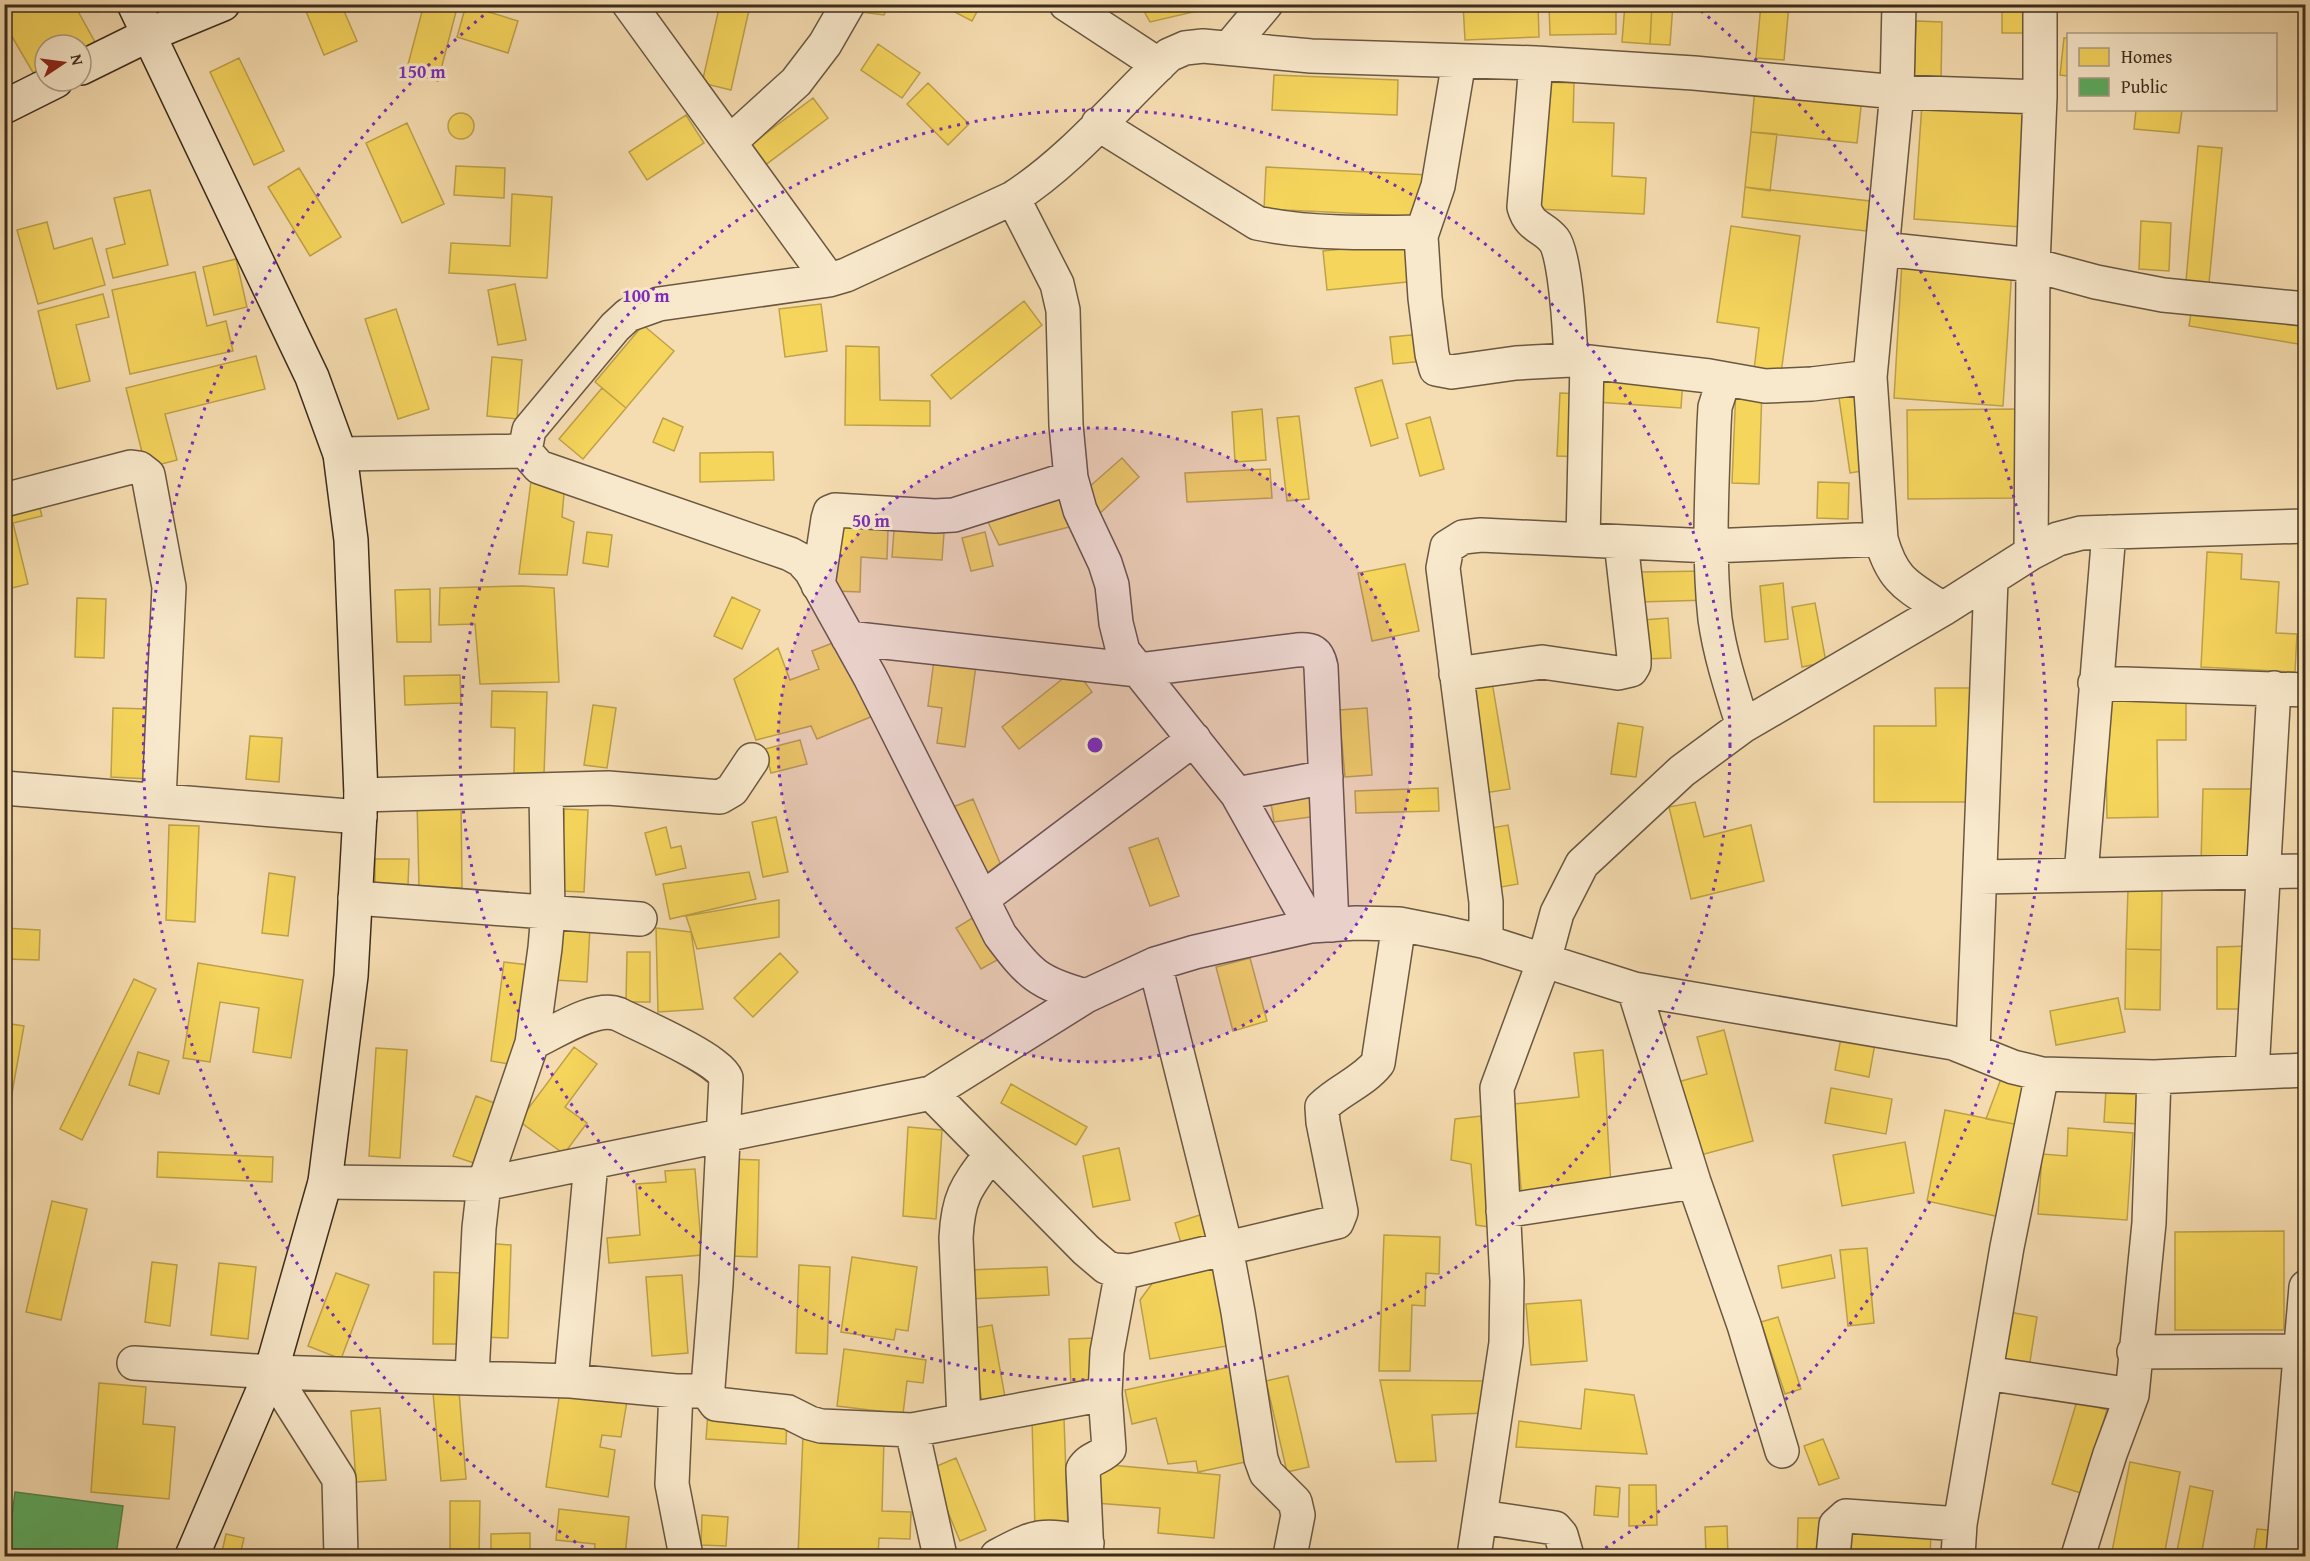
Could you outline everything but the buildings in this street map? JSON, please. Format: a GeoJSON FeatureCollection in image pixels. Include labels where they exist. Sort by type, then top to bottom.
{"type":"FeatureCollection","features":[{"type":"Feature","properties":{"kind":"street"},"geometry":{"type":"LineString","coordinates":[[134,4],[312,377],[340,454],[351,540],[360,806],[351,976],[325,1182],[271,1372],[192,1557]]}},
{"type":"Feature","properties":{"kind":"street"},"geometry":{"type":"LineString","coordinates":[[93,63],[148,35],[224,4]]}},
{"type":"Feature","properties":{"kind":"street"},"geometry":{"type":"LineString","coordinates":[[629,4],[830,280]]}},
{"type":"Feature","properties":{"kind":"street"},"geometry":{"type":"LineString","coordinates":[[730,142],[796,82],[825,44],[848,4]]}},
{"type":"Feature","properties":{"kind":"street"},"geometry":{"type":"LineString","coordinates":[[1066,4],[1159,64]]}},
{"type":"Feature","properties":{"kind":"street"},"geometry":{"type":"LineString","coordinates":[[1229,48],[1266,4]]}},
{"type":"Feature","properties":{"kind":"street"},"geometry":{"type":"LineString","coordinates":[[1899,4],[1897,92],[1870,377],[1881,539],[1893,571],[1903,582],[1943,609]]}},
{"type":"Feature","properties":{"kind":"street"},"geometry":{"type":"LineString","coordinates":[[2031,553],[2032,265],[2040,97],[2040,4]]}},
{"type":"Feature","properties":{"kind":"street"},"geometry":{"type":"LineString","coordinates":[[525,451],[529,430],[615,327],[628,315],[659,304],[830,280],[865,268],[1013,198],[1035,184],[1055,166],[1169,55],[1185,48],[1203,46],[1311,56],[1536,63],[1694,73],[1897,92],[2040,97]]}},
{"type":"Feature","properties":{"kind":"street"},"geometry":{"type":"LineString","coordinates":[[1459,61],[1438,186],[1422,232],[1425,298],[1436,369],[1452,372],[1516,363],[1579,361],[1724,379],[1753,386],[1781,386],[1870,377]]}},
{"type":"Feature","properties":{"kind":"street"},"geometry":{"type":"LineString","coordinates":[[1536,63],[1524,207],[1527,217],[1554,240],[1559,250],[1579,361],[1583,540]]}},
{"type":"Feature","properties":{"kind":"street"},"geometry":{"type":"LineString","coordinates":[[4,107],[33,92]]}},
{"type":"Feature","properties":{"kind":"street"},"geometry":{"type":"LineString","coordinates":[[1098,124],[1257,223],[1280,228],[1309,230],[1422,232]]}},
{"type":"Feature","properties":{"kind":"street"},"geometry":{"type":"LineString","coordinates":[[1013,198],[1057,284],[1063,310],[1066,425],[1071,478],[1080,510],[1091,538],[1105,563],[1112,585],[1119,638],[1123,651],[1237,794],[1322,925]]}},
{"type":"Feature","properties":{"kind":"street"},"geometry":{"type":"LineString","coordinates":[[1882,249],[2032,265],[2096,282],[2163,295],[2306,309]]}},
{"type":"Feature","properties":{"kind":"street"},"geometry":{"type":"LineString","coordinates":[[1724,379],[1715,407],[1710,546],[1716,620],[1728,679],[1743,726]]}},
{"type":"Feature","properties":{"kind":"street"},"geometry":{"type":"LineString","coordinates":[[340,454],[525,451],[539,466],[790,554],[806,565],[870,677],[1000,935],[1023,965],[1042,980],[1059,989],[1086,996]]}},
{"type":"Feature","properties":{"kind":"street"},"geometry":{"type":"LineString","coordinates":[[4,500],[131,467],[139,468],[148,475],[169,587],[159,800]]}},
{"type":"Feature","properties":{"kind":"street"},"geometry":{"type":"LineString","coordinates":[[819,585],[828,519],[830,513],[835,510],[954,515],[1071,478]]}},
{"type":"Feature","properties":{"kind":"street"},"geometry":{"type":"LineString","coordinates":[[1474,1557],[1506,1343],[1507,1281],[1497,1088],[1544,961],[1557,913],[1582,864],[1682,771],[1743,726],[1943,609],[2031,553],[2069,535],[2306,526]]}},
{"type":"Feature","properties":{"kind":"street"},"geometry":{"type":"LineString","coordinates":[[2080,875],[2109,532]]}},
{"type":"Feature","properties":{"kind":"street"},"geometry":{"type":"LineString","coordinates":[[1486,942],[1486,902],[1443,568],[1447,547],[1463,537],[1481,535],[1710,546],[1881,539]]}},
{"type":"Feature","properties":{"kind":"street"},"geometry":{"type":"LineString","coordinates":[[1456,674],[1542,662],[1618,673],[1630,670],[1634,665],[1634,657],[1621,542]]}},
{"type":"Feature","properties":{"kind":"street"},"geometry":{"type":"LineString","coordinates":[[1973,1050],[1991,580]]}},
{"type":"Feature","properties":{"kind":"street"},"geometry":{"type":"LineString","coordinates":[[848,638],[1138,670],[1297,650],[1314,651],[1319,655],[1322,667],[1326,777],[1322,925]]}},
{"type":"Feature","properties":{"kind":"street"},"geometry":{"type":"LineString","coordinates":[[2095,683],[2290,689],[2263,870],[2252,1072]]}},
{"type":"Feature","properties":{"kind":"street"},"geometry":{"type":"LineString","coordinates":[[982,899],[1194,740]]}},
{"type":"Feature","properties":{"kind":"street"},"geometry":{"type":"LineString","coordinates":[[4,788],[159,800],[360,806],[546,790],[623,788],[720,797],[732,790],[752,760]]}},
{"type":"Feature","properties":{"kind":"street"},"geometry":{"type":"LineString","coordinates":[[1237,794],[1326,777]]}},
{"type":"Feature","properties":{"kind":"street"},"geometry":{"type":"LineString","coordinates":[[472,1377],[479,1228],[484,1184],[532,1043],[548,913],[546,790]]}},
{"type":"Feature","properties":{"kind":"street"},"geometry":{"type":"LineString","coordinates":[[1980,877],[2306,871]]}},
{"type":"Feature","properties":{"kind":"street"},"geometry":{"type":"LineString","coordinates":[[356,898],[640,919]]}},
{"type":"Feature","properties":{"kind":"street"},"geometry":{"type":"LineString","coordinates":[[931,1093],[1086,1250],[1106,1267],[1122,1271],[1138,1270],[1337,1222],[1341,1212],[1322,1107],[1331,1098],[1369,1074],[1378,1063],[1399,924]]}},
{"type":"Feature","properties":{"kind":"street"},"geometry":{"type":"LineString","coordinates":[[325,1182],[484,1184],[931,1093],[1086,996],[1155,964],[1195,952],[1322,925],[1399,924],[1486,942],[1634,989],[1953,1043],[2013,1067],[2042,1074],[2154,1077],[2306,1071]]}},
{"type":"Feature","properties":{"kind":"street"},"geometry":{"type":"LineString","coordinates":[[1155,964],[1226,1248],[1261,1459],[1266,1473],[1294,1502],[1298,1515],[1290,1557]]}},
{"type":"Feature","properties":{"kind":"street"},"geometry":{"type":"LineString","coordinates":[[1634,989],[1694,1182],[1744,1325],[1782,1451]]}},
{"type":"Feature","properties":{"kind":"street"},"geometry":{"type":"LineString","coordinates":[[134,1363],[271,1372],[571,1381],[690,1390],[709,1384],[726,1078],[724,1072],[697,1054],[608,1011],[590,1016],[532,1043]]}},
{"type":"Feature","properties":{"kind":"street"},"geometry":{"type":"LineString","coordinates":[[1958,1557],[1960,1524],[2007,1247],[2042,1074]]}},
{"type":"Feature","properties":{"kind":"street"},"geometry":{"type":"LineString","coordinates":[[2078,1557],[2110,1454],[2132,1395],[2134,1352],[2149,1223],[2154,1077]]}},
{"type":"Feature","properties":{"kind":"street"},"geometry":{"type":"LineString","coordinates":[[964,1420],[957,1216],[965,1190],[991,1154]]}},
{"type":"Feature","properties":{"kind":"street"},"geometry":{"type":"LineString","coordinates":[[571,1381],[591,1163]]}},
{"type":"Feature","properties":{"kind":"street"},"geometry":{"type":"LineString","coordinates":[[1503,1211],[1694,1182]]}},
{"type":"Feature","properties":{"kind":"street"},"geometry":{"type":"LineString","coordinates":[[997,1557],[1030,1539],[1047,1536],[1087,1550],[1083,1469],[1086,1464],[1109,1449],[1105,1394],[1107,1352],[1122,1271]]}},
{"type":"Feature","properties":{"kind":"street"},"geometry":{"type":"LineString","coordinates":[[2283,1557],[2306,1287]]}},
{"type":"Feature","properties":{"kind":"street"},"geometry":{"type":"LineString","coordinates":[[2134,1352],[2299,1351]]}},
{"type":"Feature","properties":{"kind":"street"},"geometry":{"type":"LineString","coordinates":[[271,1372],[339,1479],[341,1557]]}},
{"type":"Feature","properties":{"kind":"street"},"geometry":{"type":"LineString","coordinates":[[1986,1373],[2132,1395]]}},
{"type":"Feature","properties":{"kind":"street"},"geometry":{"type":"LineString","coordinates":[[690,1390],[716,1404],[788,1412],[810,1424],[821,1426],[912,1430],[1105,1394]]}},
{"type":"Feature","properties":{"kind":"street"},"geometry":{"type":"LineString","coordinates":[[686,1557],[672,1485],[690,1390]]}},
{"type":"Feature","properties":{"kind":"street"},"geometry":{"type":"LineString","coordinates":[[912,1430],[940,1557]]}},
{"type":"Feature","properties":{"kind":"street"},"geometry":{"type":"LineString","coordinates":[[1833,1557],[1836,1525],[1846,1516],[1960,1524]]}},
{"type":"Feature","properties":{"kind":"street"},"geometry":{"type":"LineString","coordinates":[[1481,1517],[1555,1528],[1561,1534],[1567,1557]]}}]}
